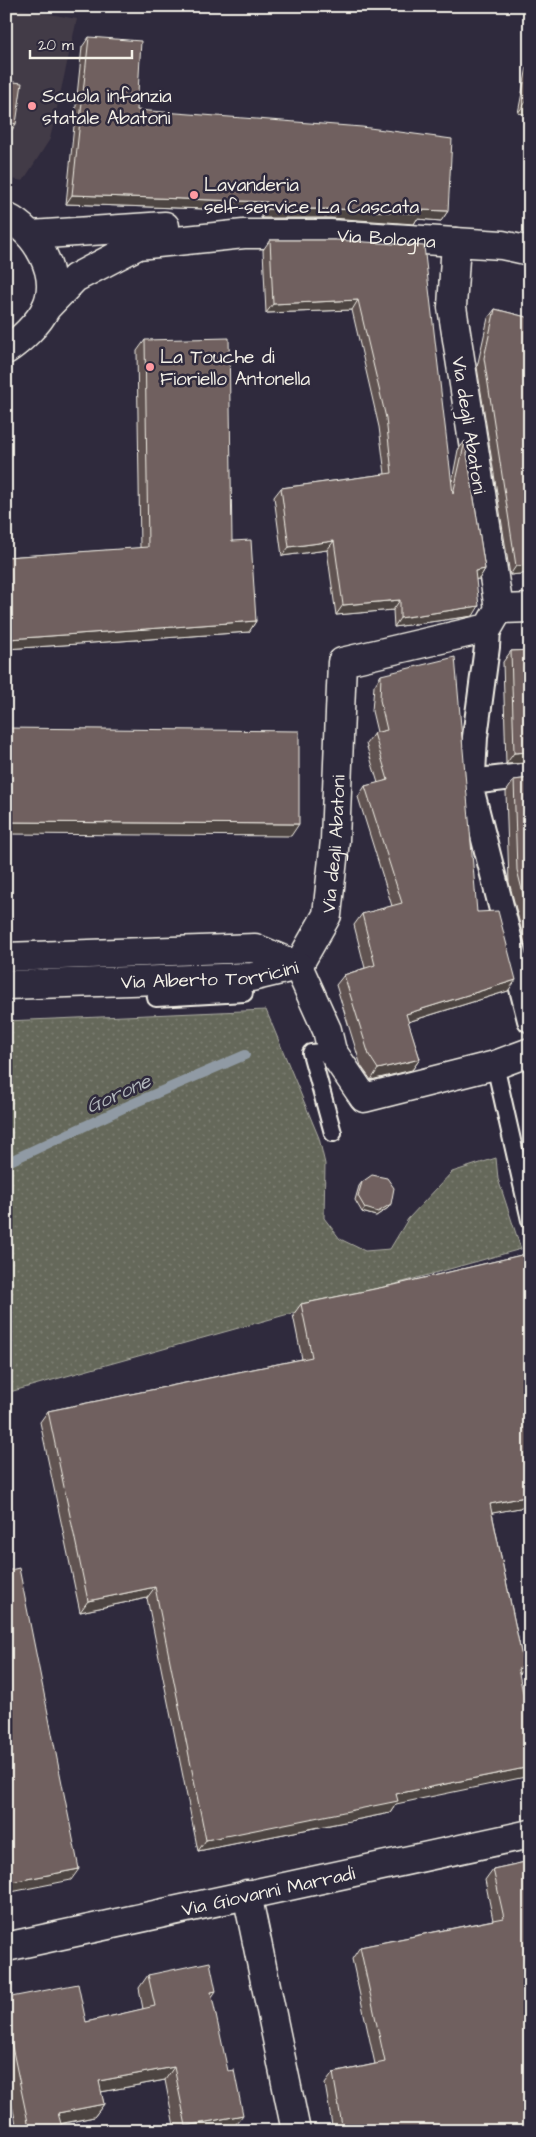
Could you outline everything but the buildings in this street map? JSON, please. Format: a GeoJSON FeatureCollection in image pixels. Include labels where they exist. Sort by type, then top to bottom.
{"type":"FeatureCollection","features":[{"type":"Feature","properties":{"kind":"street"},"geometry":{"type":"LineString","coordinates":[[6,217],[31,235],[44,255],[50,292],[46,308]]}},
{"type":"Feature","properties":{"kind":"street"},"geometry":{"type":"LineString","coordinates":[[31,235],[168,226],[244,234]]}},
{"type":"Feature","properties":{"kind":"street"},"geometry":{"type":"LineString","coordinates":[[6,350],[33,325],[46,308],[75,278],[138,245],[244,234]]}},
{"type":"Feature","properties":{"kind":"street","name":"Via Bologna"},"geometry":{"type":"LineString","coordinates":[[244,234],[330,234],[502,245],[530,251]]}},
{"type":"Feature","properties":{"kind":"street","name":"Via degli Abatoni"},"geometry":{"type":"LineString","coordinates":[[456,242],[452,306],[493,618],[471,782],[530,1020]]}},
{"type":"Feature","properties":{"kind":"street","name":"Via degli Abatoni"},"geometry":{"type":"LineString","coordinates":[[298,966],[327,914],[335,840],[342,662],[530,608]]}},
{"type":"Feature","properties":{"kind":"street"},"geometry":{"type":"LineString","coordinates":[[471,782],[530,774]]}},
{"type":"Feature","properties":{"kind":"street","name":"Via Alberto Torricini"},"geometry":{"type":"LineString","coordinates":[[6,957],[255,948],[298,966]]}},
{"type":"Feature","properties":{"kind":"street"},"geometry":{"type":"LineString","coordinates":[[298,966],[328,1030],[332,1051],[364,1098],[496,1066],[530,1052]]}},
{"type":"Feature","properties":{"kind":"street","name":"Via Alberto Torricini"},"geometry":{"type":"LineString","coordinates":[[6,985],[252,977],[298,966]]}},
{"type":"Feature","properties":{"kind":"street","name":"Via Giovanni Marradi"},"geometry":{"type":"LineString","coordinates":[[6,1947],[530,1834]]}},
{"type":"Feature","properties":{"kind":"street"},"geometry":{"type":"LineString","coordinates":[[247,1894],[296,2131]]}},
{"type":"Feature","properties":{"kind":"lane"},"geometry":{"type":"LineString","coordinates":[[154,979],[156,998],[244,993]]}},
{"type":"Feature","properties":{"kind":"lane"},"geometry":{"type":"LineString","coordinates":[[332,1051],[311,1053],[334,1133]]}},
{"type":"Feature","properties":{"kind":"lane"},"geometry":{"type":"LineString","coordinates":[[496,1066],[530,1220]]}},
{"type":"Feature","properties":{"kind":"shaded area","name":"Scuola infanzia statale Abatoni"},"geometry":{"type":"Polygon","coordinates":[[[6,6],[77,19],[50,139],[23,181],[6,178],[6,6]]]}},
{"type":"Feature","properties":{"kind":"green space"},"geometry":{"type":"Polygon","coordinates":[[[266,1010],[319,1138],[325,1164],[324,1218],[340,1239],[365,1251],[390,1249],[408,1219],[452,1172],[496,1158],[498,1179],[521,1249],[6,1393],[6,1021],[266,1010]]]}},
{"type":"Feature","properties":{"kind":"waterway","name":"Gorone"},"geometry":{"type":"LineString","coordinates":[[6,1163],[134,1103],[245,1055]]}},
{"type":"Feature","properties":{"kind":"place","name":"Scuola infanzia statale Abatoni"},"geometry":{"type":"Point","coordinates":[32,106]}},
{"type":"Feature","properties":{"kind":"place","name":"Lavanderia self-service La Cascata"},"geometry":{"type":"Point","coordinates":[194,195]}},
{"type":"Feature","properties":{"kind":"place","name":"La Touche di Fioriello Antonella"},"geometry":{"type":"Point","coordinates":[150,367]}}]}
